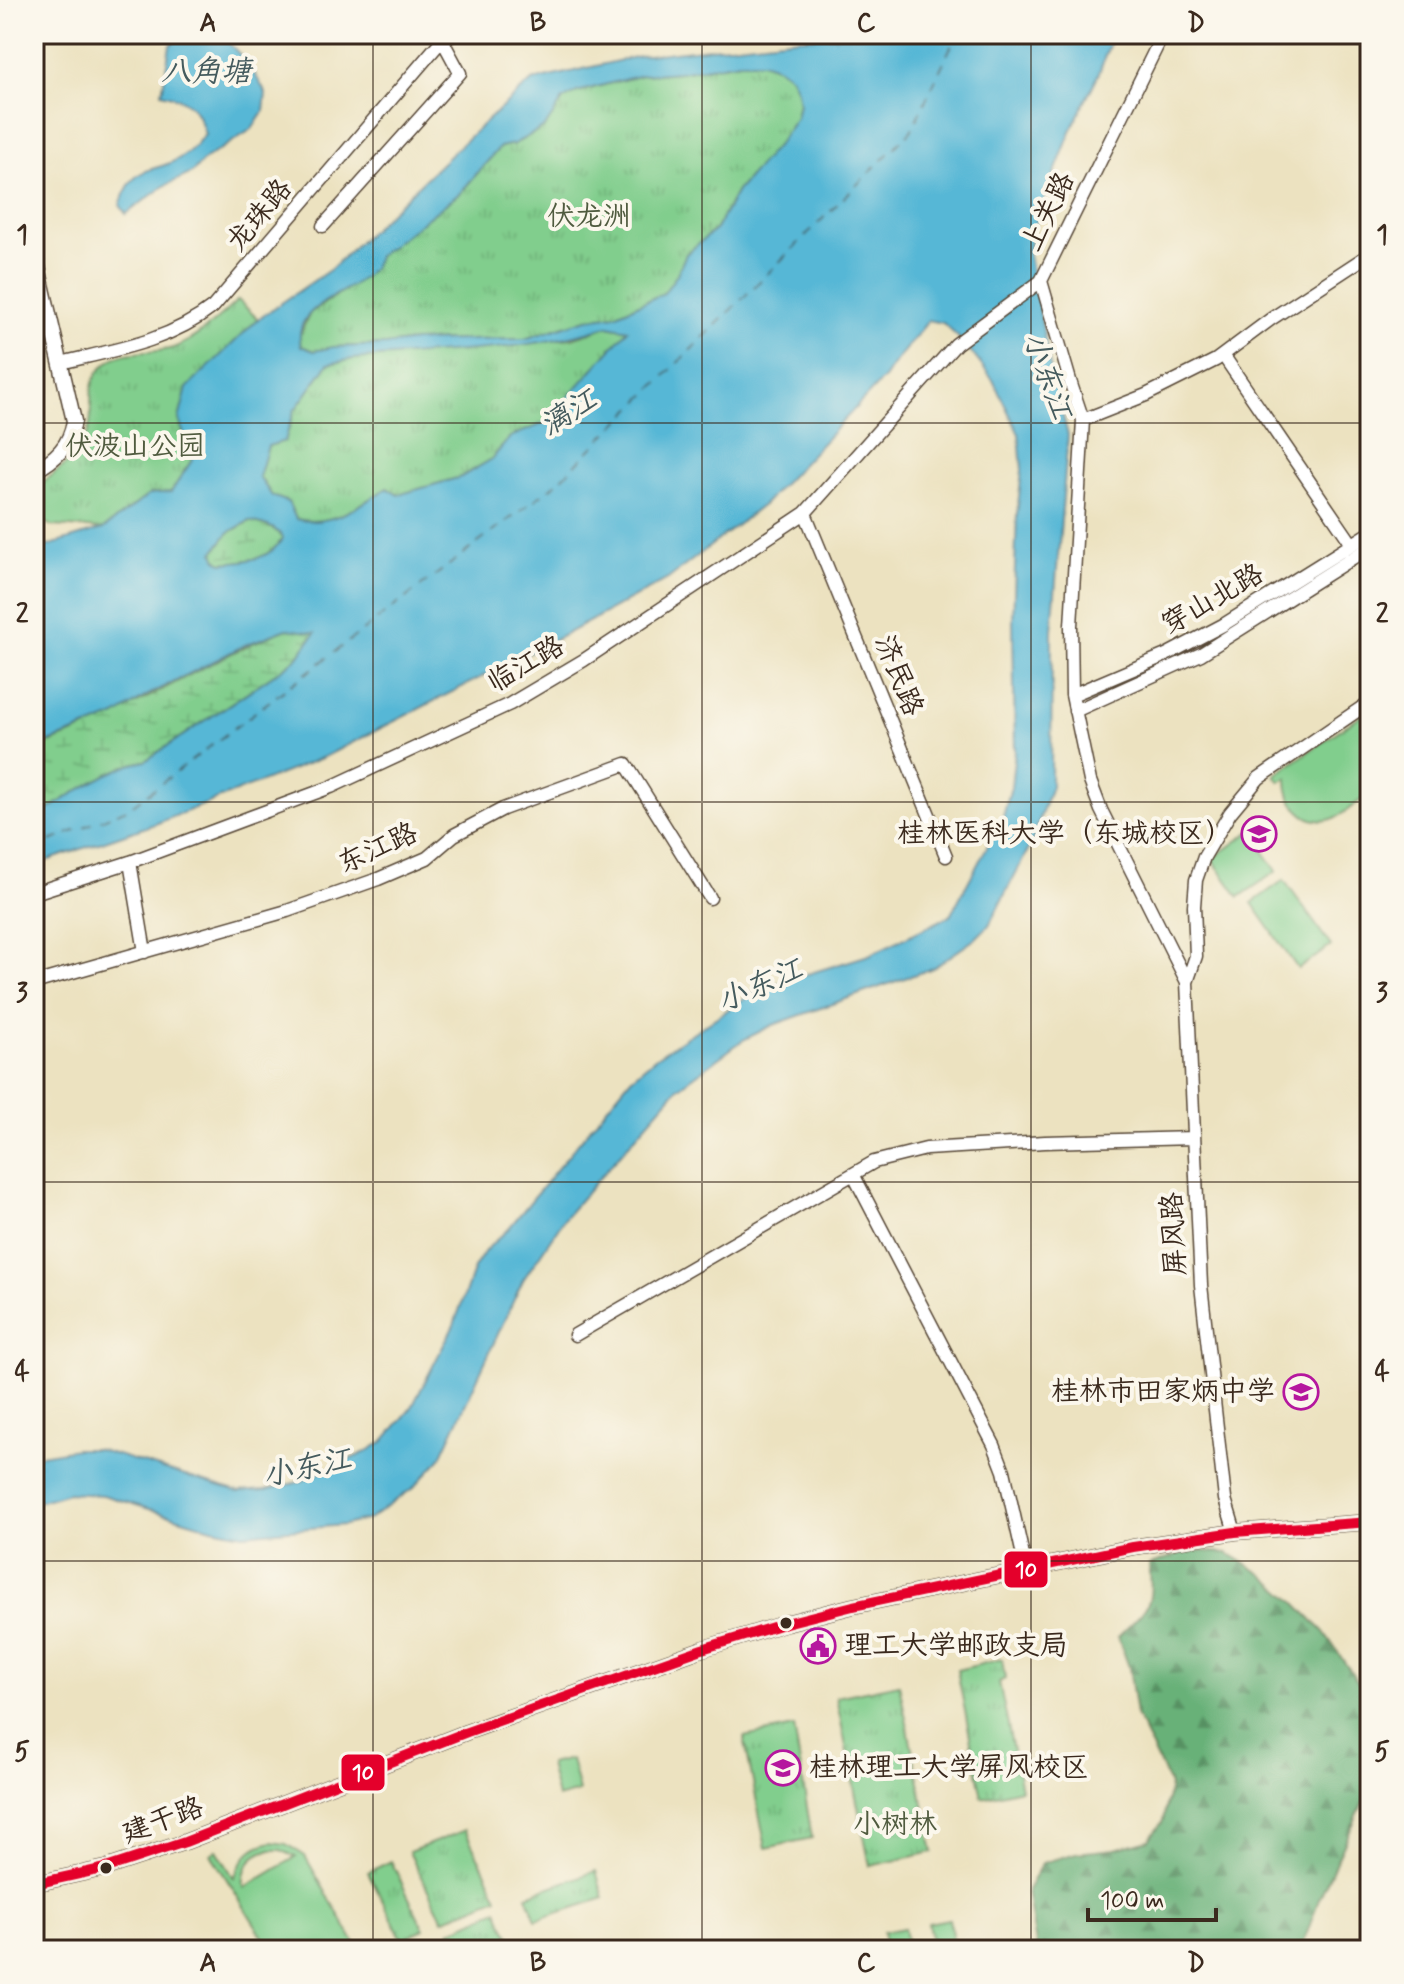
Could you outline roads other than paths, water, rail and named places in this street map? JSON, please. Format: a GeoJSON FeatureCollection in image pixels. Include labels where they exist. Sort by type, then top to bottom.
{"type":"FeatureCollection","features":[{"type":"Feature","properties":{"kind":"main road"},"geometry":{"type":"LineString","coordinates":[[34,250],[74,421],[72,435],[56,457],[34,471]]}},
{"type":"Feature","properties":{"kind":"main road","name":"建干路"},"geometry":{"type":"LineString","coordinates":[[34,1884],[106,1868],[185,1842],[467,1732],[740,1637],[853,1606],[1133,1547],[1235,1532],[1370,1522]]}},
{"type":"Feature","properties":{"kind":"street","name":"上关路"},"geometry":{"type":"LineString","coordinates":[[1163,34],[1041,281],[1083,420],[1071,626],[1075,711],[1090,781],[1101,810],[1187,982]]}},
{"type":"Feature","properties":{"kind":"street"},"geometry":{"type":"LineString","coordinates":[[323,226],[460,73],[445,36]]}},
{"type":"Feature","properties":{"kind":"street","name":"龙珠路"},"geometry":{"type":"LineString","coordinates":[[60,363],[174,333],[213,307],[445,36]]}},
{"type":"Feature","properties":{"kind":"street"},"geometry":{"type":"LineString","coordinates":[[1083,420],[1146,395],[1223,355],[1370,254]]}},
{"type":"Feature","properties":{"kind":"street","name":"临江路"},"geometry":{"type":"LineString","coordinates":[[34,893],[130,862],[331,787],[510,704],[584,660],[805,513],[956,344],[1041,281]]}},
{"type":"Feature","properties":{"kind":"street"},"geometry":{"type":"LineString","coordinates":[[1223,355],[1352,544]]}},
{"type":"Feature","properties":{"kind":"street","name":"济民路"},"geometry":{"type":"LineString","coordinates":[[805,513],[946,856]]}},
{"type":"Feature","properties":{"kind":"street","name":"穿山北路"},"geometry":{"type":"LineString","coordinates":[[1072,695],[1166,655],[1212,631],[1370,533]]}},
{"type":"Feature","properties":{"kind":"street","name":"穿山北路"},"geometry":{"type":"LineString","coordinates":[[1075,711],[1201,654],[1370,547]]}},
{"type":"Feature","properties":{"kind":"street","name":"屏风路"},"geometry":{"type":"LineString","coordinates":[[1235,1532],[1225,1499],[1201,1285],[1187,982],[1196,956],[1196,880],[1217,832],[1259,778],[1370,702]]}},
{"type":"Feature","properties":{"kind":"street","name":"东江路"},"geometry":{"type":"LineString","coordinates":[[34,983],[287,911],[378,879],[427,858],[454,835],[503,809],[626,764],[710,898]]}},
{"type":"Feature","properties":{"kind":"street"},"geometry":{"type":"LineString","coordinates":[[130,862],[145,952]]}},
{"type":"Feature","properties":{"kind":"street"},"geometry":{"type":"LineString","coordinates":[[575,1335],[874,1162],[926,1149],[1194,1138]]}},
{"type":"Feature","properties":{"kind":"street"},"geometry":{"type":"LineString","coordinates":[[853,1174],[994,1445],[1004,1471],[1026,1569]]}},
{"type":"Feature","properties":{"kind":"water","name":"八角塘"},"geometry":{"type":"Polygon","coordinates":[[[188,34],[215,34],[227,41],[248,63],[266,93],[264,111],[252,129],[205,159],[192,173],[164,186],[126,214],[120,205],[133,180],[148,170],[176,160],[190,151],[205,134],[191,106],[162,93],[170,45],[188,34]]]}},
{"type":"Feature","properties":{"kind":"water"},"geometry":{"type":"Polygon","coordinates":[[[890,34],[1113,34],[1098,75],[1073,126],[1036,221],[1028,251],[1051,371],[1068,435],[1052,630],[1051,786],[1031,844],[989,925],[975,939],[933,968],[773,1025],[743,1040],[678,1088],[566,1216],[523,1280],[440,1459],[413,1488],[370,1519],[344,1525],[243,1534],[212,1528],[103,1495],[68,1493],[34,1503],[34,1456],[97,1449],[238,1492],[299,1482],[384,1441],[412,1407],[454,1325],[474,1268],[485,1251],[509,1228],[631,1078],[656,1057],[752,994],[869,955],[950,916],[1003,817],[1011,787],[1015,751],[1013,621],[1022,470],[1019,434],[993,380],[964,343],[943,323],[928,320],[885,377],[764,504],[668,579],[324,757],[155,824],[34,865],[34,819],[102,777],[145,761],[297,658],[315,633],[287,629],[245,645],[146,696],[116,716],[34,748],[34,550],[103,529],[150,494],[171,492],[192,460],[179,419],[187,388],[258,319],[331,269],[532,81],[639,56],[800,38],[890,34]],[[762,62],[642,75],[577,92],[563,100],[545,127],[514,144],[500,147],[460,193],[378,256],[372,269],[361,280],[318,306],[307,317],[301,330],[301,346],[314,351],[414,341],[525,339],[587,319],[615,315],[664,293],[686,254],[716,229],[737,191],[796,118],[799,103],[791,77],[779,68],[762,62]],[[608,326],[577,335],[481,350],[353,359],[328,364],[294,411],[285,441],[268,446],[259,477],[272,496],[288,502],[296,519],[309,521],[344,514],[387,488],[398,495],[461,477],[492,459],[510,437],[545,423],[628,330],[608,326]],[[249,521],[228,533],[214,552],[222,563],[264,555],[283,538],[272,528],[249,521]]]}},
{"type":"Feature","properties":{"kind":"place","name":"桂林医科大学（东城校区）"},"geometry":{"type":"Point","coordinates":[1259,834]}},
{"type":"Feature","properties":{"kind":"place","name":"桂林市田家炳中学"},"geometry":{"type":"Point","coordinates":[1301,1392]}},
{"type":"Feature","properties":{"kind":"place","name":"理工大学邮政支局"},"geometry":{"type":"Point","coordinates":[818,1646]}},
{"type":"Feature","properties":{"kind":"place","name":"桂林理工大学屏风校区"},"geometry":{"type":"Point","coordinates":[783,1768]}},
{"type":"Feature","properties":{"kind":"park label","name":"伏龙洲"},"geometry":{"type":"Point","coordinates":[589,217]}},
{"type":"Feature","properties":{"kind":"park label","name":"伏波山公园"},"geometry":{"type":"Point","coordinates":[135,447]}},
{"type":"Feature","properties":{"kind":"park label","name":"小树林"},"geometry":{"type":"Point","coordinates":[895,1825]}},
{"type":"Feature","properties":{"kind":"water label","name":"小东江"},"geometry":{"type":"Point","coordinates":[1047,376]}},
{"type":"Feature","properties":{"kind":"water label","name":"漓江"},"geometry":{"type":"Point","coordinates":[569,413]}},
{"type":"Feature","properties":{"kind":"water label","name":"小东江"},"geometry":{"type":"Point","coordinates":[760,986]}},
{"type":"Feature","properties":{"kind":"water label","name":"小东江"},"geometry":{"type":"Point","coordinates":[307,1468]}}]}
